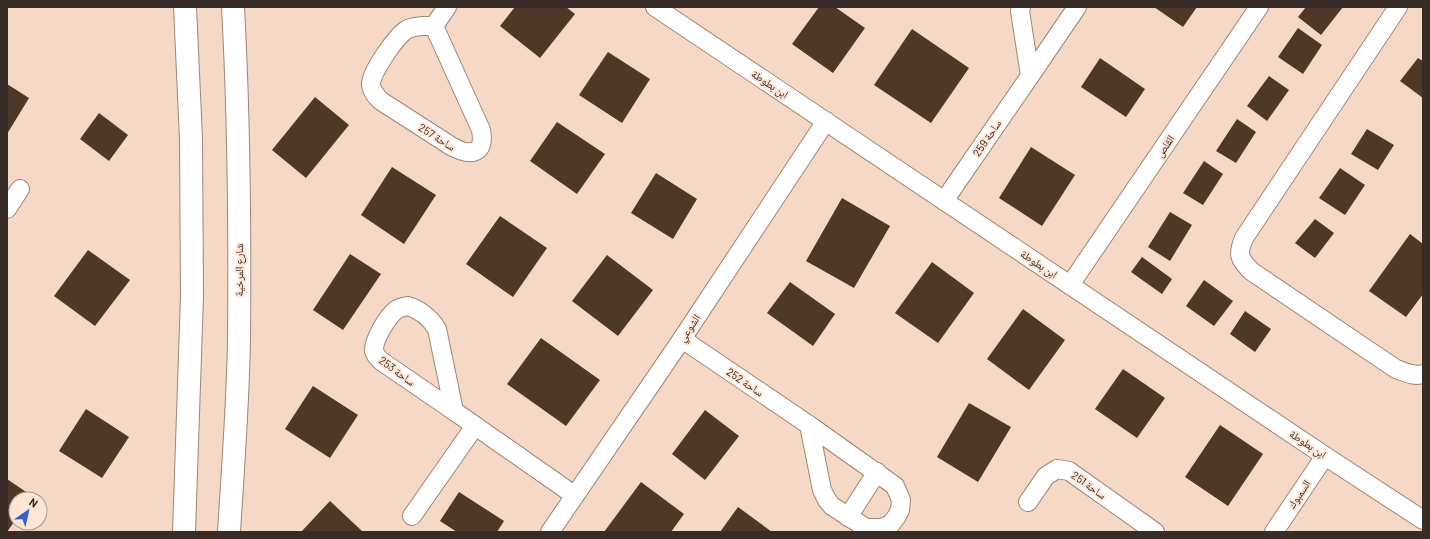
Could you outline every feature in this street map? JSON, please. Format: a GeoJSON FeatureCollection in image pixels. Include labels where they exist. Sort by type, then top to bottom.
{"type":"FeatureCollection","features":[{"type":"Feature","properties":{"kind":"highway"},"geometry":{"type":"LineString","coordinates":[[184,532],[192,296],[191,139],[185,7]]}},
{"type":"Feature","properties":{"kind":"highway","name":"شارع المرخية"},"geometry":{"type":"LineString","coordinates":[[229,532],[235,442],[239,340],[238,157],[233,7]]}},
{"type":"Feature","properties":{"kind":"street"},"geometry":{"type":"LineString","coordinates":[[434,26],[447,7]]}},
{"type":"Feature","properties":{"kind":"street","name":"ابن بطوطة"},"geometry":{"type":"LineString","coordinates":[[655,7],[1325,456],[1423,520]]}},
{"type":"Feature","properties":{"kind":"street"},"geometry":{"type":"LineString","coordinates":[[1021,7],[1020,11],[1030,76]]}},
{"type":"Feature","properties":{"kind":"street","name":"القلص"},"geometry":{"type":"LineString","coordinates":[[1070,285],[1259,7]]}},
{"type":"Feature","properties":{"kind":"street"},"geometry":{"type":"LineString","coordinates":[[1398,7],[1244,238],[1239,253],[1241,260],[1251,271],[1396,369],[1409,374],[1423,374]]}},
{"type":"Feature","properties":{"kind":"street","name":"ساحة 259"},"geometry":{"type":"LineString","coordinates":[[944,201],[1030,76],[1074,8]]}},
{"type":"Feature","properties":{"kind":"street","name":"ساحة 257"},"geometry":{"type":"LineString","coordinates":[[434,26],[480,130],[482,144],[475,152],[469,153],[451,146],[381,101],[374,94],[371,84],[373,75],[398,37],[412,27],[434,26]]}},
{"type":"Feature","properties":{"kind":"street","name":"الشوعي"},"geometry":{"type":"LineString","coordinates":[[550,532],[682,340],[826,121]]}},
{"type":"Feature","properties":{"kind":"street"},"geometry":{"type":"LineString","coordinates":[[7,209],[20,189]]}},
{"type":"Feature","properties":{"kind":"street","name":"ساحة 253"},"geometry":{"type":"LineString","coordinates":[[454,411],[437,329],[432,321],[415,308],[408,306],[397,309],[378,334],[374,350],[376,356],[381,361],[574,495]]}},
{"type":"Feature","properties":{"kind":"street","name":"ساحة 252"},"geometry":{"type":"LineString","coordinates":[[682,340],[809,425],[895,486],[900,500],[900,510],[891,524],[881,528],[866,528],[832,506],[827,500],[822,490],[809,425]]}},
{"type":"Feature","properties":{"kind":"street"},"geometry":{"type":"LineString","coordinates":[[412,516],[475,426]]}},
{"type":"Feature","properties":{"kind":"street","name":"السمبوك"},"geometry":{"type":"LineString","coordinates":[[1274,532],[1325,456]]}},
{"type":"Feature","properties":{"kind":"street","name":"ساحة 251"},"geometry":{"type":"LineString","coordinates":[[1028,502],[1046,476],[1057,468],[1069,471],[1155,532]]}},
{"type":"Feature","properties":{"kind":"street"},"geometry":{"type":"LineString","coordinates":[[848,516],[877,472]]}},
{"type":"Feature","properties":{"kind":"building"},"geometry":{"type":"Polygon","coordinates":[[[515,7],[566,7],[575,14],[540,58],[500,26],[515,7]]]}},
{"type":"Feature","properties":{"kind":"building"},"geometry":{"type":"Polygon","coordinates":[[[819,7],[835,7],[865,28],[833,73],[792,44],[819,7]]]}},
{"type":"Feature","properties":{"kind":"building"},"geometry":{"type":"Polygon","coordinates":[[[1154,7],[1197,7],[1183,27],[1154,7]]]}},
{"type":"Feature","properties":{"kind":"building"},"geometry":{"type":"Polygon","coordinates":[[[1306,7],[1343,7],[1321,35],[1298,17],[1306,7]]]}},
{"type":"Feature","properties":{"kind":"building"},"geometry":{"type":"Polygon","coordinates":[[[1298,28],[1322,45],[1303,74],[1278,57],[1298,28]]]}},
{"type":"Feature","properties":{"kind":"building"},"geometry":{"type":"Polygon","coordinates":[[[912,29],[969,68],[931,123],[874,85],[912,29]]]}},
{"type":"Feature","properties":{"kind":"building"},"geometry":{"type":"Polygon","coordinates":[[[608,52],[650,79],[622,123],[579,95],[608,52]]]}},
{"type":"Feature","properties":{"kind":"building"},"geometry":{"type":"Polygon","coordinates":[[[1100,58],[1145,89],[1126,117],[1081,87],[1100,58]]]}},
{"type":"Feature","properties":{"kind":"building"},"geometry":{"type":"Polygon","coordinates":[[[1418,58],[1423,61],[1423,98],[1400,81],[1418,58]]]}},
{"type":"Feature","properties":{"kind":"building"},"geometry":{"type":"Polygon","coordinates":[[[1269,76],[1289,90],[1267,121],[1247,106],[1269,76]]]}},
{"type":"Feature","properties":{"kind":"building"},"geometry":{"type":"Polygon","coordinates":[[[7,84],[29,98],[7,134],[7,84]]]}},
{"type":"Feature","properties":{"kind":"building"},"geometry":{"type":"Polygon","coordinates":[[[315,97],[349,125],[306,178],[272,150],[315,97]]]}},
{"type":"Feature","properties":{"kind":"building"},"geometry":{"type":"Polygon","coordinates":[[[99,113],[128,135],[109,161],[80,139],[99,113]]]}},
{"type":"Feature","properties":{"kind":"building"},"geometry":{"type":"Polygon","coordinates":[[[1237,119],[1256,132],[1236,163],[1216,151],[1237,119]]]}},
{"type":"Feature","properties":{"kind":"building"},"geometry":{"type":"Polygon","coordinates":[[[557,122],[605,154],[577,194],[530,161],[557,122]]]}},
{"type":"Feature","properties":{"kind":"building"},"geometry":{"type":"Polygon","coordinates":[[[1367,129],[1394,145],[1378,170],[1351,154],[1367,129]]]}},
{"type":"Feature","properties":{"kind":"building"},"geometry":{"type":"Polygon","coordinates":[[[1031,147],[1075,175],[1042,226],[999,198],[1031,147]]]}},
{"type":"Feature","properties":{"kind":"building"},"geometry":{"type":"Polygon","coordinates":[[[1204,161],[1223,174],[1203,205],[1183,193],[1204,161]]]}},
{"type":"Feature","properties":{"kind":"building"},"geometry":{"type":"Polygon","coordinates":[[[392,167],[436,195],[404,244],[361,215],[392,167]]]}},
{"type":"Feature","properties":{"kind":"building"},"geometry":{"type":"Polygon","coordinates":[[[1340,168],[1365,185],[1345,215],[1319,198],[1340,168]]]}},
{"type":"Feature","properties":{"kind":"building"},"geometry":{"type":"Polygon","coordinates":[[[656,173],[697,199],[673,239],[631,213],[656,173]]]}},
{"type":"Feature","properties":{"kind":"building"},"geometry":{"type":"Polygon","coordinates":[[[842,198],[890,226],[854,288],[806,261],[842,198]]]}},
{"type":"Feature","properties":{"kind":"building"},"geometry":{"type":"Polygon","coordinates":[[[1170,212],[1192,225],[1170,261],[1148,247],[1170,212]]]}},
{"type":"Feature","properties":{"kind":"building"},"geometry":{"type":"Polygon","coordinates":[[[500,216],[547,248],[513,297],[466,264],[500,216]]]}},
{"type":"Feature","properties":{"kind":"building"},"geometry":{"type":"Polygon","coordinates":[[[1315,219],[1334,233],[1315,258],[1295,243],[1315,219]]]}},
{"type":"Feature","properties":{"kind":"building"},"geometry":{"type":"Polygon","coordinates":[[[1410,234],[1423,244],[1423,294],[1406,317],[1369,291],[1410,234]]]}},
{"type":"Feature","properties":{"kind":"building"},"geometry":{"type":"Polygon","coordinates":[[[88,250],[130,280],[95,326],[54,296],[88,250]]]}},
{"type":"Feature","properties":{"kind":"building"},"geometry":{"type":"Polygon","coordinates":[[[350,254],[381,274],[343,330],[313,310],[350,254]]]}},
{"type":"Feature","properties":{"kind":"building"},"geometry":{"type":"Polygon","coordinates":[[[607,255],[653,290],[618,336],[572,301],[607,255]]]}},
{"type":"Feature","properties":{"kind":"building"},"geometry":{"type":"Polygon","coordinates":[[[1142,257],[1172,279],[1162,294],[1131,272],[1142,257]]]}},
{"type":"Feature","properties":{"kind":"building"},"geometry":{"type":"Polygon","coordinates":[[[932,262],[974,293],[938,343],[895,313],[932,262]]]}},
{"type":"Feature","properties":{"kind":"building"},"geometry":{"type":"Polygon","coordinates":[[[1204,280],[1233,301],[1214,326],[1186,306],[1204,280]]]}},
{"type":"Feature","properties":{"kind":"building"},"geometry":{"type":"Polygon","coordinates":[[[790,282],[835,314],[813,346],[767,313],[790,282]]]}},
{"type":"Feature","properties":{"kind":"building"},"geometry":{"type":"Polygon","coordinates":[[[1023,309],[1065,340],[1029,390],[987,359],[1023,309]]]}},
{"type":"Feature","properties":{"kind":"building"},"geometry":{"type":"Polygon","coordinates":[[[1245,311],[1271,329],[1255,352],[1230,334],[1245,311]]]}},
{"type":"Feature","properties":{"kind":"building"},"geometry":{"type":"Polygon","coordinates":[[[541,338],[600,380],[566,426],[507,384],[541,338]]]}},
{"type":"Feature","properties":{"kind":"building"},"geometry":{"type":"Polygon","coordinates":[[[1123,369],[1165,398],[1137,438],[1095,409],[1123,369]]]}},
{"type":"Feature","properties":{"kind":"building"},"geometry":{"type":"Polygon","coordinates":[[[313,386],[358,415],[330,458],[285,429],[313,386]]]}},
{"type":"Feature","properties":{"kind":"building"},"geometry":{"type":"Polygon","coordinates":[[[969,403],[1011,427],[978,482],[937,457],[969,403]]]}},
{"type":"Feature","properties":{"kind":"building"},"geometry":{"type":"Polygon","coordinates":[[[86,409],[129,437],[102,478],[59,451],[86,409]]]}},
{"type":"Feature","properties":{"kind":"building"},"geometry":{"type":"Polygon","coordinates":[[[705,410],[739,436],[705,480],[672,454],[705,410]]]}},
{"type":"Feature","properties":{"kind":"building"},"geometry":{"type":"Polygon","coordinates":[[[1220,425],[1263,454],[1228,506],[1185,477],[1220,425]]]}},
{"type":"Feature","properties":{"kind":"building"},"geometry":{"type":"Polygon","coordinates":[[[7,479],[25,491],[8,491],[7,532],[7,479]]]}},
{"type":"Feature","properties":{"kind":"building"},"geometry":{"type":"Polygon","coordinates":[[[641,482],[684,514],[671,532],[604,532],[641,482]]]}},
{"type":"Feature","properties":{"kind":"building"},"geometry":{"type":"Polygon","coordinates":[[[459,492],[504,521],[497,532],[457,532],[440,521],[459,492]]]}},
{"type":"Feature","properties":{"kind":"building"},"geometry":{"type":"Polygon","coordinates":[[[330,501],[363,532],[301,532],[330,501]]]}},
{"type":"Feature","properties":{"kind":"building"},"geometry":{"type":"Polygon","coordinates":[[[738,507],[772,532],[720,532],[738,507]]]}}]}
